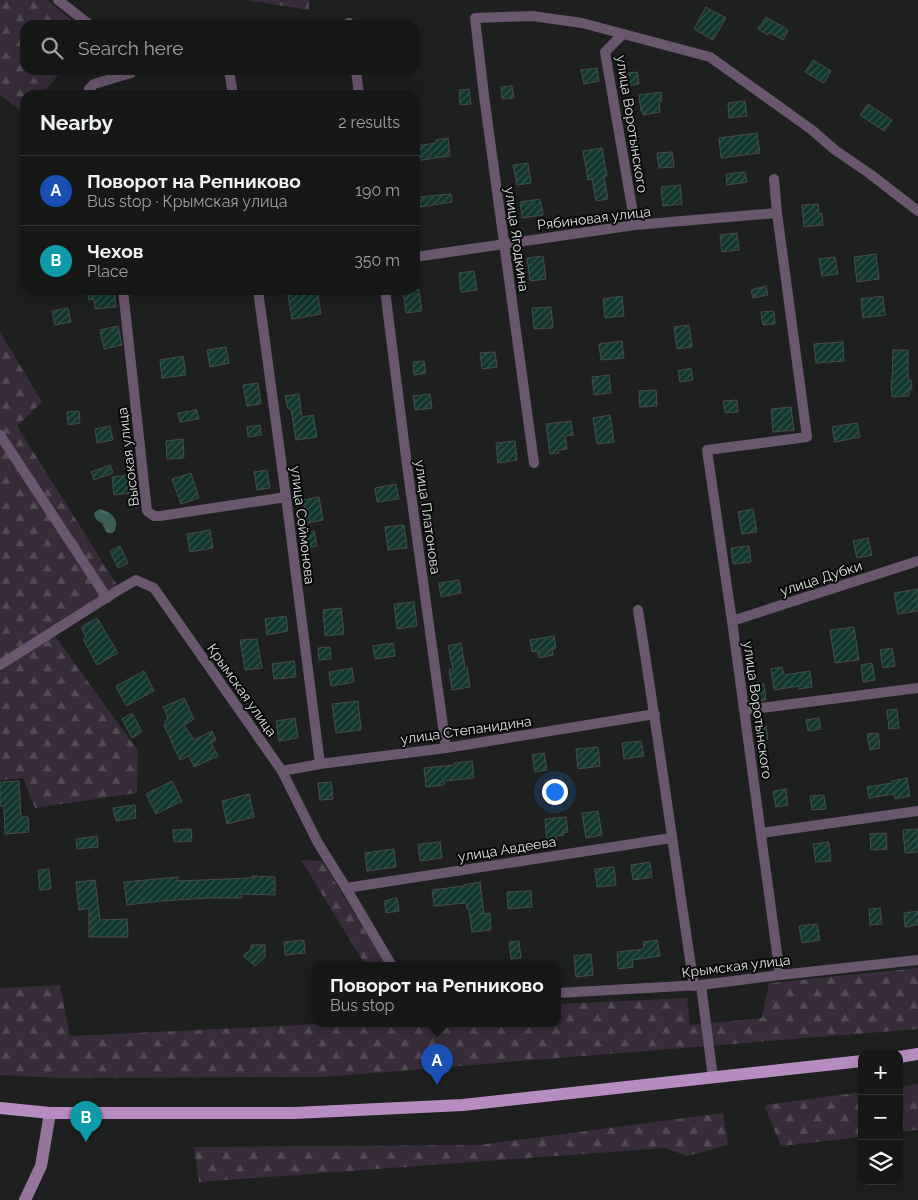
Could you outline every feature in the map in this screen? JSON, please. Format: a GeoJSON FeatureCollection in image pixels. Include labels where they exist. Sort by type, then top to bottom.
{"type":"FeatureCollection","features":[{"type":"Feature","properties":{"kind":"main road"},"geometry":{"type":"LineString","coordinates":[[903,1056],[918,1054]]}},
{"type":"Feature","properties":{"kind":"main road"},"geometry":{"type":"LineString","coordinates":[[0,1108],[50,1113],[294,1113],[464,1105],[858,1061]]}},
{"type":"Feature","properties":{"kind":"street"},"geometry":{"type":"LineString","coordinates":[[58,0],[84,20]]}},
{"type":"Feature","properties":{"kind":"street","name":"улица Ягодкина"},"geometry":{"type":"LineString","coordinates":[[534,463],[475,18],[532,16],[582,24],[623,34]]}},
{"type":"Feature","properties":{"kind":"street"},"geometry":{"type":"LineString","coordinates":[[623,34],[710,57],[812,130],[835,150],[918,211]]}},
{"type":"Feature","properties":{"kind":"street","name":"улица Воротынского"},"geometry":{"type":"LineString","coordinates":[[623,34],[605,52],[635,225]]}},
{"type":"Feature","properties":{"kind":"street"},"geometry":{"type":"LineString","coordinates":[[89,90],[88,88],[94,84],[124,75]]}},
{"type":"Feature","properties":{"kind":"street"},"geometry":{"type":"LineString","coordinates":[[231,75],[232,90]]}},
{"type":"Feature","properties":{"kind":"street"},"geometry":{"type":"LineString","coordinates":[[357,75],[358,90]]}},
{"type":"Feature","properties":{"kind":"street"},"geometry":{"type":"LineString","coordinates":[[774,179],[776,213]]}},
{"type":"Feature","properties":{"kind":"street","name":"улица Воротынского"},"geometry":{"type":"LineString","coordinates":[[776,213],[807,437],[707,450],[745,710],[780,975]]}},
{"type":"Feature","properties":{"kind":"street","name":"Рябиновая улица"},"geometry":{"type":"LineString","coordinates":[[420,256],[635,225],[776,213]]}},
{"type":"Feature","properties":{"kind":"street","name":"Высокая улица"},"geometry":{"type":"LineString","coordinates":[[124,295],[147,511],[154,516],[160,516],[286,496]]}},
{"type":"Feature","properties":{"kind":"street","name":"улица Соймонова"},"geometry":{"type":"LineString","coordinates":[[259,295],[320,764]]}},
{"type":"Feature","properties":{"kind":"street","name":"улица Платонова"},"geometry":{"type":"LineString","coordinates":[[386,295],[446,748]]}},
{"type":"Feature","properties":{"kind":"street"},"geometry":{"type":"LineString","coordinates":[[0,435],[107,598]]}},
{"type":"Feature","properties":{"kind":"street","name":"улица Дубки"},"geometry":{"type":"LineString","coordinates":[[732,621],[918,561]]}},
{"type":"Feature","properties":{"kind":"street","name":"Крымская улица"},"geometry":{"type":"LineString","coordinates":[[0,665],[136,580],[154,588],[282,771],[318,844],[390,962]]}},
{"type":"Feature","properties":{"kind":"street"},"geometry":{"type":"LineString","coordinates":[[638,610],[672,838],[713,1078]]}},
{"type":"Feature","properties":{"kind":"street"},"geometry":{"type":"LineString","coordinates":[[745,710],[918,688]]}},
{"type":"Feature","properties":{"kind":"street","name":"улица Степанидина"},"geometry":{"type":"LineString","coordinates":[[282,771],[320,764],[446,748],[655,714]]}},
{"type":"Feature","properties":{"kind":"street"},"geometry":{"type":"LineString","coordinates":[[761,832],[918,811]]}},
{"type":"Feature","properties":{"kind":"street","name":"улица Авдеева"},"geometry":{"type":"LineString","coordinates":[[346,888],[672,838]]}},
{"type":"Feature","properties":{"kind":"street","name":"Крымская улица"},"geometry":{"type":"LineString","coordinates":[[561,993],[698,986],[918,960]]}},
{"type":"Feature","properties":{"kind":"street"},"geometry":{"type":"LineString","coordinates":[[25,1200],[42,1166],[50,1113]]}},
{"type":"Feature","properties":{"kind":"green space"},"geometry":{"type":"Polygon","coordinates":[[[0,0],[47,0],[72,20],[20,20],[20,75],[58,75],[46,90],[20,90],[20,110],[0,95],[0,0]]]}},
{"type":"Feature","properties":{"kind":"green space"},"geometry":{"type":"Polygon","coordinates":[[[247,0],[309,0],[309,10],[247,0]]]}},
{"type":"Feature","properties":{"kind":"green space"},"geometry":{"type":"Polygon","coordinates":[[[0,332],[42,402],[17,426],[117,585],[50,629],[138,751],[137,793],[35,808],[23,778],[0,780],[0,332]]]}},
{"type":"Feature","properties":{"kind":"green space"},"geometry":{"type":"Polygon","coordinates":[[[301,860],[322,861],[385,962],[364,962],[301,860]]]}},
{"type":"Feature","properties":{"kind":"green space"},"geometry":{"type":"Polygon","coordinates":[[[918,968],[918,1029],[323,1077],[60,1078],[0,1075],[0,988],[60,985],[70,1036],[313,1024],[313,1027],[561,1027],[561,1004],[687,998],[690,1025],[762,1018],[769,983],[918,968]]]}},
{"type":"Feature","properties":{"kind":"green space"},"geometry":{"type":"Polygon","coordinates":[[[918,1084],[918,1130],[903,1132],[903,1086],[918,1084]]]}},
{"type":"Feature","properties":{"kind":"green space"},"geometry":{"type":"Polygon","coordinates":[[[858,1093],[858,1137],[781,1146],[764,1105],[858,1093]]]}},
{"type":"Feature","properties":{"kind":"green space"},"geometry":{"type":"Polygon","coordinates":[[[723,1113],[728,1145],[687,1156],[665,1148],[199,1182],[194,1147],[480,1145],[723,1113]]]}},
{"type":"Feature","properties":{"kind":"water"},"geometry":{"type":"Polygon","coordinates":[[[99,509],[107,511],[115,519],[115,531],[112,533],[108,533],[102,523],[96,520],[94,513],[99,509]]]}},
{"type":"Feature","properties":{"kind":"building"},"geometry":{"type":"Polygon","coordinates":[[[706,7],[726,18],[713,40],[694,29],[706,7]]]}},
{"type":"Feature","properties":{"kind":"building"},"geometry":{"type":"Polygon","coordinates":[[[766,17],[788,30],[783,40],[769,32],[768,35],[758,29],[766,17]]]}},
{"type":"Feature","properties":{"kind":"building"},"geometry":{"type":"Polygon","coordinates":[[[813,60],[831,71],[824,83],[805,72],[813,60]]]}},
{"type":"Feature","properties":{"kind":"building"},"geometry":{"type":"Polygon","coordinates":[[[597,68],[599,81],[584,84],[581,70],[597,68]]]}},
{"type":"Feature","properties":{"kind":"building"},"geometry":{"type":"Polygon","coordinates":[[[637,72],[639,84],[628,86],[627,73],[637,72]]]}},
{"type":"Feature","properties":{"kind":"building"},"geometry":{"type":"Polygon","coordinates":[[[512,86],[514,98],[502,99],[501,87],[512,86]]]}},
{"type":"Feature","properties":{"kind":"building"},"geometry":{"type":"Polygon","coordinates":[[[469,89],[471,104],[460,105],[459,90],[469,89]]]}},
{"type":"Feature","properties":{"kind":"building"},"geometry":{"type":"Polygon","coordinates":[[[661,92],[662,101],[659,101],[660,112],[643,115],[639,95],[661,92]]]}},
{"type":"Feature","properties":{"kind":"building"},"geometry":{"type":"Polygon","coordinates":[[[745,101],[747,116],[729,118],[728,103],[745,101]]]}},
{"type":"Feature","properties":{"kind":"building"},"geometry":{"type":"Polygon","coordinates":[[[868,104],[892,120],[884,131],[860,115],[868,104]]]}},
{"type":"Feature","properties":{"kind":"building"},"geometry":{"type":"Polygon","coordinates":[[[757,133],[760,153],[721,158],[719,138],[757,133]]]}},
{"type":"Feature","properties":{"kind":"building"},"geometry":{"type":"Polygon","coordinates":[[[448,138],[450,156],[420,160],[420,145],[436,143],[436,140],[448,138]]]}},
{"type":"Feature","properties":{"kind":"building"},"geometry":{"type":"Polygon","coordinates":[[[602,148],[607,176],[604,177],[608,199],[596,201],[592,179],[588,180],[583,151],[602,148]]]}},
{"type":"Feature","properties":{"kind":"building"},"geometry":{"type":"Polygon","coordinates":[[[672,152],[674,167],[659,168],[657,153],[672,152]]]}},
{"type":"Feature","properties":{"kind":"building"},"geometry":{"type":"Polygon","coordinates":[[[528,163],[531,183],[517,185],[513,165],[528,163]]]}},
{"type":"Feature","properties":{"kind":"building"},"geometry":{"type":"Polygon","coordinates":[[[745,172],[747,182],[727,185],[726,174],[745,172]]]}},
{"type":"Feature","properties":{"kind":"building"},"geometry":{"type":"Polygon","coordinates":[[[680,185],[682,204],[663,206],[661,187],[680,185]]]}},
{"type":"Feature","properties":{"kind":"building"},"geometry":{"type":"Polygon","coordinates":[[[451,194],[452,202],[420,207],[420,197],[451,194]]]}},
{"type":"Feature","properties":{"kind":"building"},"geometry":{"type":"Polygon","coordinates":[[[540,199],[543,215],[522,218],[520,202],[540,199]]]}},
{"type":"Feature","properties":{"kind":"building"},"geometry":{"type":"Polygon","coordinates":[[[818,204],[819,214],[822,213],[823,225],[804,227],[802,205],[818,204]]]}},
{"type":"Feature","properties":{"kind":"building"},"geometry":{"type":"Polygon","coordinates":[[[737,233],[739,250],[722,252],[720,235],[737,233]]]}},
{"type":"Feature","properties":{"kind":"building"},"geometry":{"type":"Polygon","coordinates":[[[876,254],[879,279],[857,282],[854,257],[876,254]]]}},
{"type":"Feature","properties":{"kind":"building"},"geometry":{"type":"Polygon","coordinates":[[[543,256],[546,279],[530,281],[527,258],[543,256]]]}},
{"type":"Feature","properties":{"kind":"building"},"geometry":{"type":"Polygon","coordinates":[[[835,257],[838,274],[822,276],[819,259],[835,257]]]}},
{"type":"Feature","properties":{"kind":"building"},"geometry":{"type":"Polygon","coordinates":[[[474,271],[477,290],[461,292],[459,273],[474,271]]]}},
{"type":"Feature","properties":{"kind":"building"},"geometry":{"type":"Polygon","coordinates":[[[766,286],[768,295],[753,298],[751,290],[766,286]]]}},
{"type":"Feature","properties":{"kind":"building"},"geometry":{"type":"Polygon","coordinates":[[[88,295],[115,295],[116,307],[95,309],[94,299],[89,300],[88,295]]]}},
{"type":"Feature","properties":{"kind":"building"},"geometry":{"type":"Polygon","coordinates":[[[288,295],[318,295],[321,314],[292,319],[288,295]]]}},
{"type":"Feature","properties":{"kind":"building"},"geometry":{"type":"Polygon","coordinates":[[[404,295],[420,295],[422,311],[406,313],[404,295]]]}},
{"type":"Feature","properties":{"kind":"building"},"geometry":{"type":"Polygon","coordinates":[[[622,296],[624,316],[605,318],[603,299],[622,296]]]}},
{"type":"Feature","properties":{"kind":"building"},"geometry":{"type":"Polygon","coordinates":[[[883,296],[885,315],[863,318],[861,299],[883,296]]]}},
{"type":"Feature","properties":{"kind":"building"},"geometry":{"type":"Polygon","coordinates":[[[551,307],[553,328],[534,329],[532,308],[551,307]]]}},
{"type":"Feature","properties":{"kind":"building"},"geometry":{"type":"Polygon","coordinates":[[[68,308],[71,322],[55,325],[52,311],[68,308]]]}},
{"type":"Feature","properties":{"kind":"building"},"geometry":{"type":"Polygon","coordinates":[[[774,311],[775,324],[763,325],[761,312],[774,311]]]}},
{"type":"Feature","properties":{"kind":"building"},"geometry":{"type":"Polygon","coordinates":[[[689,325],[692,347],[677,349],[674,327],[689,325]]]}},
{"type":"Feature","properties":{"kind":"building"},"geometry":{"type":"Polygon","coordinates":[[[118,326],[122,345],[104,349],[100,330],[118,326]]]}},
{"type":"Feature","properties":{"kind":"building"},"geometry":{"type":"Polygon","coordinates":[[[622,341],[624,358],[601,360],[599,344],[622,341]]]}},
{"type":"Feature","properties":{"kind":"building"},"geometry":{"type":"Polygon","coordinates":[[[843,342],[844,361],[816,363],[814,344],[843,342]]]}},
{"type":"Feature","properties":{"kind":"building"},"geometry":{"type":"Polygon","coordinates":[[[226,347],[229,363],[210,367],[207,350],[226,347]]]}},
{"type":"Feature","properties":{"kind":"building"},"geometry":{"type":"Polygon","coordinates":[[[893,350],[908,350],[908,380],[911,380],[912,389],[909,389],[909,396],[892,397],[893,350]]]}},
{"type":"Feature","properties":{"kind":"building"},"geometry":{"type":"Polygon","coordinates":[[[495,352],[497,367],[482,369],[480,353],[495,352]]]}},
{"type":"Feature","properties":{"kind":"building"},"geometry":{"type":"Polygon","coordinates":[[[183,356],[186,375],[162,378],[160,360],[183,356]]]}},
{"type":"Feature","properties":{"kind":"building"},"geometry":{"type":"Polygon","coordinates":[[[424,361],[426,373],[414,375],[413,362],[424,361]]]}},
{"type":"Feature","properties":{"kind":"building"},"geometry":{"type":"Polygon","coordinates":[[[691,368],[693,380],[680,382],[678,371],[691,368]]]}},
{"type":"Feature","properties":{"kind":"building"},"geometry":{"type":"Polygon","coordinates":[[[609,375],[611,393],[594,395],[592,377],[609,375]]]}},
{"type":"Feature","properties":{"kind":"building"},"geometry":{"type":"Polygon","coordinates":[[[258,383],[261,404],[247,406],[243,385],[258,383]]]}},
{"type":"Feature","properties":{"kind":"building"},"geometry":{"type":"Polygon","coordinates":[[[656,390],[657,406],[640,407],[639,391],[656,390]]]}},
{"type":"Feature","properties":{"kind":"building"},"geometry":{"type":"Polygon","coordinates":[[[299,394],[302,417],[313,415],[317,437],[296,440],[291,409],[288,409],[285,396],[299,394]]]}},
{"type":"Feature","properties":{"kind":"building"},"geometry":{"type":"Polygon","coordinates":[[[430,394],[432,408],[415,410],[413,396],[430,394]]]}},
{"type":"Feature","properties":{"kind":"building"},"geometry":{"type":"Polygon","coordinates":[[[737,400],[738,412],[725,413],[723,401],[737,400]]]}},
{"type":"Feature","properties":{"kind":"building"},"geometry":{"type":"Polygon","coordinates":[[[791,407],[794,430],[773,432],[771,409],[791,407]]]}},
{"type":"Feature","properties":{"kind":"building"},"geometry":{"type":"Polygon","coordinates":[[[197,410],[199,419],[180,422],[178,413],[197,410]]]}},
{"type":"Feature","properties":{"kind":"building"},"geometry":{"type":"Polygon","coordinates":[[[79,411],[80,423],[68,425],[67,412],[79,411]]]}},
{"type":"Feature","properties":{"kind":"building"},"geometry":{"type":"Polygon","coordinates":[[[610,415],[614,442],[597,444],[593,418],[610,415]]]}},
{"type":"Feature","properties":{"kind":"building"},"geometry":{"type":"Polygon","coordinates":[[[571,421],[573,435],[565,436],[567,449],[558,450],[559,453],[550,454],[546,424],[571,421]]]}},
{"type":"Feature","properties":{"kind":"building"},"geometry":{"type":"Polygon","coordinates":[[[857,423],[860,437],[835,442],[832,427],[857,423]]]}},
{"type":"Feature","properties":{"kind":"building"},"geometry":{"type":"Polygon","coordinates":[[[260,425],[261,435],[248,437],[247,427],[260,425]]]}},
{"type":"Feature","properties":{"kind":"building"},"geometry":{"type":"Polygon","coordinates":[[[110,426],[113,440],[97,443],[95,429],[110,426]]]}},
{"type":"Feature","properties":{"kind":"building"},"geometry":{"type":"Polygon","coordinates":[[[183,439],[184,458],[167,459],[166,441],[183,439]]]}},
{"type":"Feature","properties":{"kind":"building"},"geometry":{"type":"Polygon","coordinates":[[[515,441],[517,460],[498,463],[496,443],[515,441]]]}},
{"type":"Feature","properties":{"kind":"building"},"geometry":{"type":"Polygon","coordinates":[[[110,465],[113,473],[94,480],[91,472],[110,465]]]}},
{"type":"Feature","properties":{"kind":"building"},"geometry":{"type":"Polygon","coordinates":[[[267,470],[270,488],[257,490],[254,472],[267,470]]]}},
{"type":"Feature","properties":{"kind":"building"},"geometry":{"type":"Polygon","coordinates":[[[191,473],[199,498],[181,504],[172,479],[191,473]]]}},
{"type":"Feature","properties":{"kind":"building"},"geometry":{"type":"Polygon","coordinates":[[[136,474],[138,492],[114,495],[112,477],[136,474]]]}},
{"type":"Feature","properties":{"kind":"building"},"geometry":{"type":"Polygon","coordinates":[[[396,484],[399,499],[377,502],[375,488],[396,484]]]}},
{"type":"Feature","properties":{"kind":"building"},"geometry":{"type":"Polygon","coordinates":[[[319,497],[323,520],[307,523],[303,500],[319,497]]]}},
{"type":"Feature","properties":{"kind":"building"},"geometry":{"type":"Polygon","coordinates":[[[753,509],[757,532],[742,534],[738,512],[753,509]]]}},
{"type":"Feature","properties":{"kind":"building"},"geometry":{"type":"Polygon","coordinates":[[[404,525],[407,548],[388,550],[385,527],[404,525]]]}},
{"type":"Feature","properties":{"kind":"building"},"geometry":{"type":"Polygon","coordinates":[[[210,530],[213,548],[190,552],[187,534],[210,530]]]}},
{"type":"Feature","properties":{"kind":"building"},"geometry":{"type":"Polygon","coordinates":[[[314,531],[317,546],[301,549],[298,534],[314,531]]]}},
{"type":"Feature","properties":{"kind":"building"},"geometry":{"type":"Polygon","coordinates":[[[868,538],[872,555],[857,558],[853,541],[868,538]]]}},
{"type":"Feature","properties":{"kind":"building"},"geometry":{"type":"Polygon","coordinates":[[[120,546],[128,563],[118,568],[110,551],[120,546]]]}},
{"type":"Feature","properties":{"kind":"building"},"geometry":{"type":"Polygon","coordinates":[[[749,546],[751,562],[733,564],[731,548],[749,546]]]}},
{"type":"Feature","properties":{"kind":"building"},"geometry":{"type":"Polygon","coordinates":[[[459,580],[461,593],[441,597],[439,583],[459,580]]]}},
{"type":"Feature","properties":{"kind":"building"},"geometry":{"type":"Polygon","coordinates":[[[918,589],[918,611],[898,614],[894,593],[918,589]]]}},
{"type":"Feature","properties":{"kind":"building"},"geometry":{"type":"Polygon","coordinates":[[[414,602],[417,626],[397,629],[394,604],[414,602]]]}},
{"type":"Feature","properties":{"kind":"building"},"geometry":{"type":"Polygon","coordinates":[[[341,608],[344,634],[325,636],[323,610],[341,608]]]}},
{"type":"Feature","properties":{"kind":"building"},"geometry":{"type":"Polygon","coordinates":[[[286,616],[288,631],[267,635],[265,619],[286,616]]]}},
{"type":"Feature","properties":{"kind":"building"},"geometry":{"type":"Polygon","coordinates":[[[97,618],[118,653],[97,665],[83,639],[86,637],[81,627],[97,618]]]}},
{"type":"Feature","properties":{"kind":"building"},"geometry":{"type":"Polygon","coordinates":[[[854,627],[859,660],[835,663],[830,630],[854,627]]]}},
{"type":"Feature","properties":{"kind":"building"},"geometry":{"type":"Polygon","coordinates":[[[554,636],[556,648],[552,649],[553,655],[539,658],[538,651],[532,652],[530,640],[554,636]]]}},
{"type":"Feature","properties":{"kind":"building"},"geometry":{"type":"Polygon","coordinates":[[[257,639],[262,668],[245,670],[240,640],[257,639]]]}},
{"type":"Feature","properties":{"kind":"building"},"geometry":{"type":"Polygon","coordinates":[[[393,643],[395,656],[375,659],[373,646],[393,643]]]}},
{"type":"Feature","properties":{"kind":"building"},"geometry":{"type":"Polygon","coordinates":[[[461,643],[470,687],[452,690],[449,670],[453,669],[448,646],[461,643]]]}},
{"type":"Feature","properties":{"kind":"building"},"geometry":{"type":"Polygon","coordinates":[[[330,647],[331,659],[319,660],[318,648],[330,647]]]}},
{"type":"Feature","properties":{"kind":"building"},"geometry":{"type":"Polygon","coordinates":[[[892,648],[895,666],[883,668],[880,650],[892,648]]]}},
{"type":"Feature","properties":{"kind":"building"},"geometry":{"type":"Polygon","coordinates":[[[294,661],[296,677],[274,679],[272,664],[294,661]]]}},
{"type":"Feature","properties":{"kind":"building"},"geometry":{"type":"Polygon","coordinates":[[[872,663],[875,680],[863,682],[861,665],[872,663]]]}},
{"type":"Feature","properties":{"kind":"building"},"geometry":{"type":"Polygon","coordinates":[[[782,667],[784,675],[810,671],[812,687],[799,689],[799,686],[774,690],[771,669],[782,667]]]}},
{"type":"Feature","properties":{"kind":"building"},"geometry":{"type":"Polygon","coordinates":[[[352,668],[354,682],[331,686],[329,672],[352,668]]]}},
{"type":"Feature","properties":{"kind":"building"},"geometry":{"type":"Polygon","coordinates":[[[144,671],[154,691],[126,706],[116,686],[144,671]]]}},
{"type":"Feature","properties":{"kind":"building"},"geometry":{"type":"Polygon","coordinates":[[[764,684],[766,700],[755,702],[752,686],[764,684]]]}},
{"type":"Feature","properties":{"kind":"building"},"geometry":{"type":"Polygon","coordinates":[[[184,698],[194,719],[184,725],[194,740],[212,731],[216,740],[211,743],[218,756],[194,767],[189,756],[180,760],[164,725],[168,717],[163,707],[184,698]]]}},
{"type":"Feature","properties":{"kind":"building"},"geometry":{"type":"Polygon","coordinates":[[[358,701],[361,730],[336,733],[332,704],[358,701]]]}},
{"type":"Feature","properties":{"kind":"building"},"geometry":{"type":"Polygon","coordinates":[[[897,709],[899,728],[889,729],[887,710],[897,709]]]}},
{"type":"Feature","properties":{"kind":"building"},"geometry":{"type":"Polygon","coordinates":[[[132,713],[142,732],[132,738],[122,719],[132,713]]]}},
{"type":"Feature","properties":{"kind":"building"},"geometry":{"type":"Polygon","coordinates":[[[295,718],[298,738],[279,741],[276,721],[295,718]]]}},
{"type":"Feature","properties":{"kind":"building"},"geometry":{"type":"Polygon","coordinates":[[[819,718],[821,729],[808,731],[806,720],[819,718]]]}},
{"type":"Feature","properties":{"kind":"building"},"geometry":{"type":"Polygon","coordinates":[[[766,726],[768,739],[759,741],[757,727],[766,726]]]}},
{"type":"Feature","properties":{"kind":"building"},"geometry":{"type":"Polygon","coordinates":[[[878,733],[880,748],[870,750],[867,734],[878,733]]]}},
{"type":"Feature","properties":{"kind":"building"},"geometry":{"type":"Polygon","coordinates":[[[641,741],[644,756],[624,759],[622,743],[641,741]]]}},
{"type":"Feature","properties":{"kind":"building"},"geometry":{"type":"Polygon","coordinates":[[[598,747],[600,766],[578,769],[576,749],[598,747]]]}},
{"type":"Feature","properties":{"kind":"building"},"geometry":{"type":"Polygon","coordinates":[[[544,753],[547,770],[535,772],[532,755],[544,753]]]}},
{"type":"Feature","properties":{"kind":"building"},"geometry":{"type":"Polygon","coordinates":[[[472,761],[474,778],[444,781],[444,785],[426,787],[424,768],[472,761]]]}},
{"type":"Feature","properties":{"kind":"building"},"geometry":{"type":"Polygon","coordinates":[[[907,778],[910,796],[895,799],[894,794],[869,798],[867,787],[892,783],[892,781],[907,778]]]}},
{"type":"Feature","properties":{"kind":"building"},"geometry":{"type":"Polygon","coordinates":[[[19,781],[21,817],[28,817],[29,832],[5,834],[4,806],[0,806],[0,782],[19,781]]]}},
{"type":"Feature","properties":{"kind":"building"},"geometry":{"type":"Polygon","coordinates":[[[172,781],[182,801],[156,814],[146,794],[172,781]]]}},
{"type":"Feature","properties":{"kind":"building"},"geometry":{"type":"Polygon","coordinates":[[[331,782],[333,799],[320,800],[318,783],[331,782]]]}},
{"type":"Feature","properties":{"kind":"building"},"geometry":{"type":"Polygon","coordinates":[[[786,789],[788,805],[776,807],[773,791],[786,789]]]}},
{"type":"Feature","properties":{"kind":"building"},"geometry":{"type":"Polygon","coordinates":[[[249,794],[254,817],[227,824],[222,801],[249,794]]]}},
{"type":"Feature","properties":{"kind":"building"},"geometry":{"type":"Polygon","coordinates":[[[824,795],[826,809],[812,810],[810,796],[824,795]]]}},
{"type":"Feature","properties":{"kind":"building"},"geometry":{"type":"Polygon","coordinates":[[[135,805],[136,818],[116,821],[113,808],[135,805]]]}},
{"type":"Feature","properties":{"kind":"building"},"geometry":{"type":"Polygon","coordinates":[[[598,811],[602,835],[586,838],[582,813],[598,811]]]}},
{"type":"Feature","properties":{"kind":"building"},"geometry":{"type":"Polygon","coordinates":[[[566,817],[568,832],[563,833],[564,835],[556,836],[557,840],[547,841],[545,819],[566,817]]]}},
{"type":"Feature","properties":{"kind":"building"},"geometry":{"type":"Polygon","coordinates":[[[191,829],[192,841],[174,842],[173,830],[191,829]]]}},
{"type":"Feature","properties":{"kind":"building"},"geometry":{"type":"Polygon","coordinates":[[[918,829],[918,852],[905,853],[903,830],[918,829]]]}},
{"type":"Feature","properties":{"kind":"building"},"geometry":{"type":"Polygon","coordinates":[[[886,833],[887,849],[871,850],[870,834],[886,833]]]}},
{"type":"Feature","properties":{"kind":"building"},"geometry":{"type":"Polygon","coordinates":[[[97,836],[98,847],[77,849],[76,839],[97,836]]]}},
{"type":"Feature","properties":{"kind":"building"},"geometry":{"type":"Polygon","coordinates":[[[440,842],[442,858],[420,861],[418,844],[440,842]]]}},
{"type":"Feature","properties":{"kind":"building"},"geometry":{"type":"Polygon","coordinates":[[[829,842],[831,861],[816,862],[813,844],[829,842]]]}},
{"type":"Feature","properties":{"kind":"building"},"geometry":{"type":"Polygon","coordinates":[[[394,849],[396,867],[367,871],[365,853],[394,849]]]}},
{"type":"Feature","properties":{"kind":"building"},"geometry":{"type":"Polygon","coordinates":[[[650,862],[652,877],[633,880],[631,865],[650,862]]]}},
{"type":"Feature","properties":{"kind":"building"},"geometry":{"type":"Polygon","coordinates":[[[614,867],[616,885],[597,887],[595,869],[614,867]]]}},
{"type":"Feature","properties":{"kind":"building"},"geometry":{"type":"Polygon","coordinates":[[[49,869],[51,889],[40,890],[38,870],[49,869]]]}},
{"type":"Feature","properties":{"kind":"building"},"geometry":{"type":"Polygon","coordinates":[[[252,876],[275,877],[275,895],[241,894],[242,898],[209,898],[127,905],[124,882],[178,877],[178,881],[252,878],[252,876]]]}},
{"type":"Feature","properties":{"kind":"building"},"geometry":{"type":"Polygon","coordinates":[[[95,880],[100,920],[127,919],[128,937],[89,937],[89,908],[79,910],[76,882],[95,880]]]}},
{"type":"Feature","properties":{"kind":"building"},"geometry":{"type":"Polygon","coordinates":[[[480,882],[484,914],[490,913],[491,930],[472,932],[469,908],[467,909],[466,903],[434,906],[432,890],[480,882]]]}},
{"type":"Feature","properties":{"kind":"building"},"geometry":{"type":"Polygon","coordinates":[[[531,891],[532,907],[508,909],[507,892],[531,891]]]}},
{"type":"Feature","properties":{"kind":"building"},"geometry":{"type":"Polygon","coordinates":[[[397,898],[399,911],[386,913],[384,901],[397,898]]]}},
{"type":"Feature","properties":{"kind":"building"},"geometry":{"type":"Polygon","coordinates":[[[880,908],[882,924],[870,925],[869,909],[880,908]]]}},
{"type":"Feature","properties":{"kind":"building"},"geometry":{"type":"Polygon","coordinates":[[[918,911],[918,925],[905,927],[904,913],[918,911]]]}},
{"type":"Feature","properties":{"kind":"building"},"geometry":{"type":"Polygon","coordinates":[[[817,924],[820,940],[802,943],[799,926],[817,924]]]}},
{"type":"Feature","properties":{"kind":"building"},"geometry":{"type":"Polygon","coordinates":[[[304,940],[305,953],[285,955],[284,942],[304,940]]]}},
{"type":"Feature","properties":{"kind":"building"},"geometry":{"type":"Polygon","coordinates":[[[657,940],[660,956],[632,960],[633,967],[618,969],[617,952],[644,949],[643,942],[657,940]]]}},
{"type":"Feature","properties":{"kind":"building"},"geometry":{"type":"Polygon","coordinates":[[[519,941],[521,958],[511,959],[509,942],[519,941]]]}},
{"type":"Feature","properties":{"kind":"building"},"geometry":{"type":"Polygon","coordinates":[[[251,945],[265,945],[265,957],[255,966],[243,956],[251,949],[251,945]]]}},
{"type":"Feature","properties":{"kind":"building"},"geometry":{"type":"Polygon","coordinates":[[[591,954],[593,975],[576,977],[574,956],[591,954]]]}},
{"type":"Feature","properties":{"kind":"place","name":"Поворот на Репниково"},"geometry":{"type":"Point","coordinates":[437,1085]}},
{"type":"Feature","properties":{"kind":"place","name":"Чехов"},"geometry":{"type":"Point","coordinates":[86,1142]}}]}
